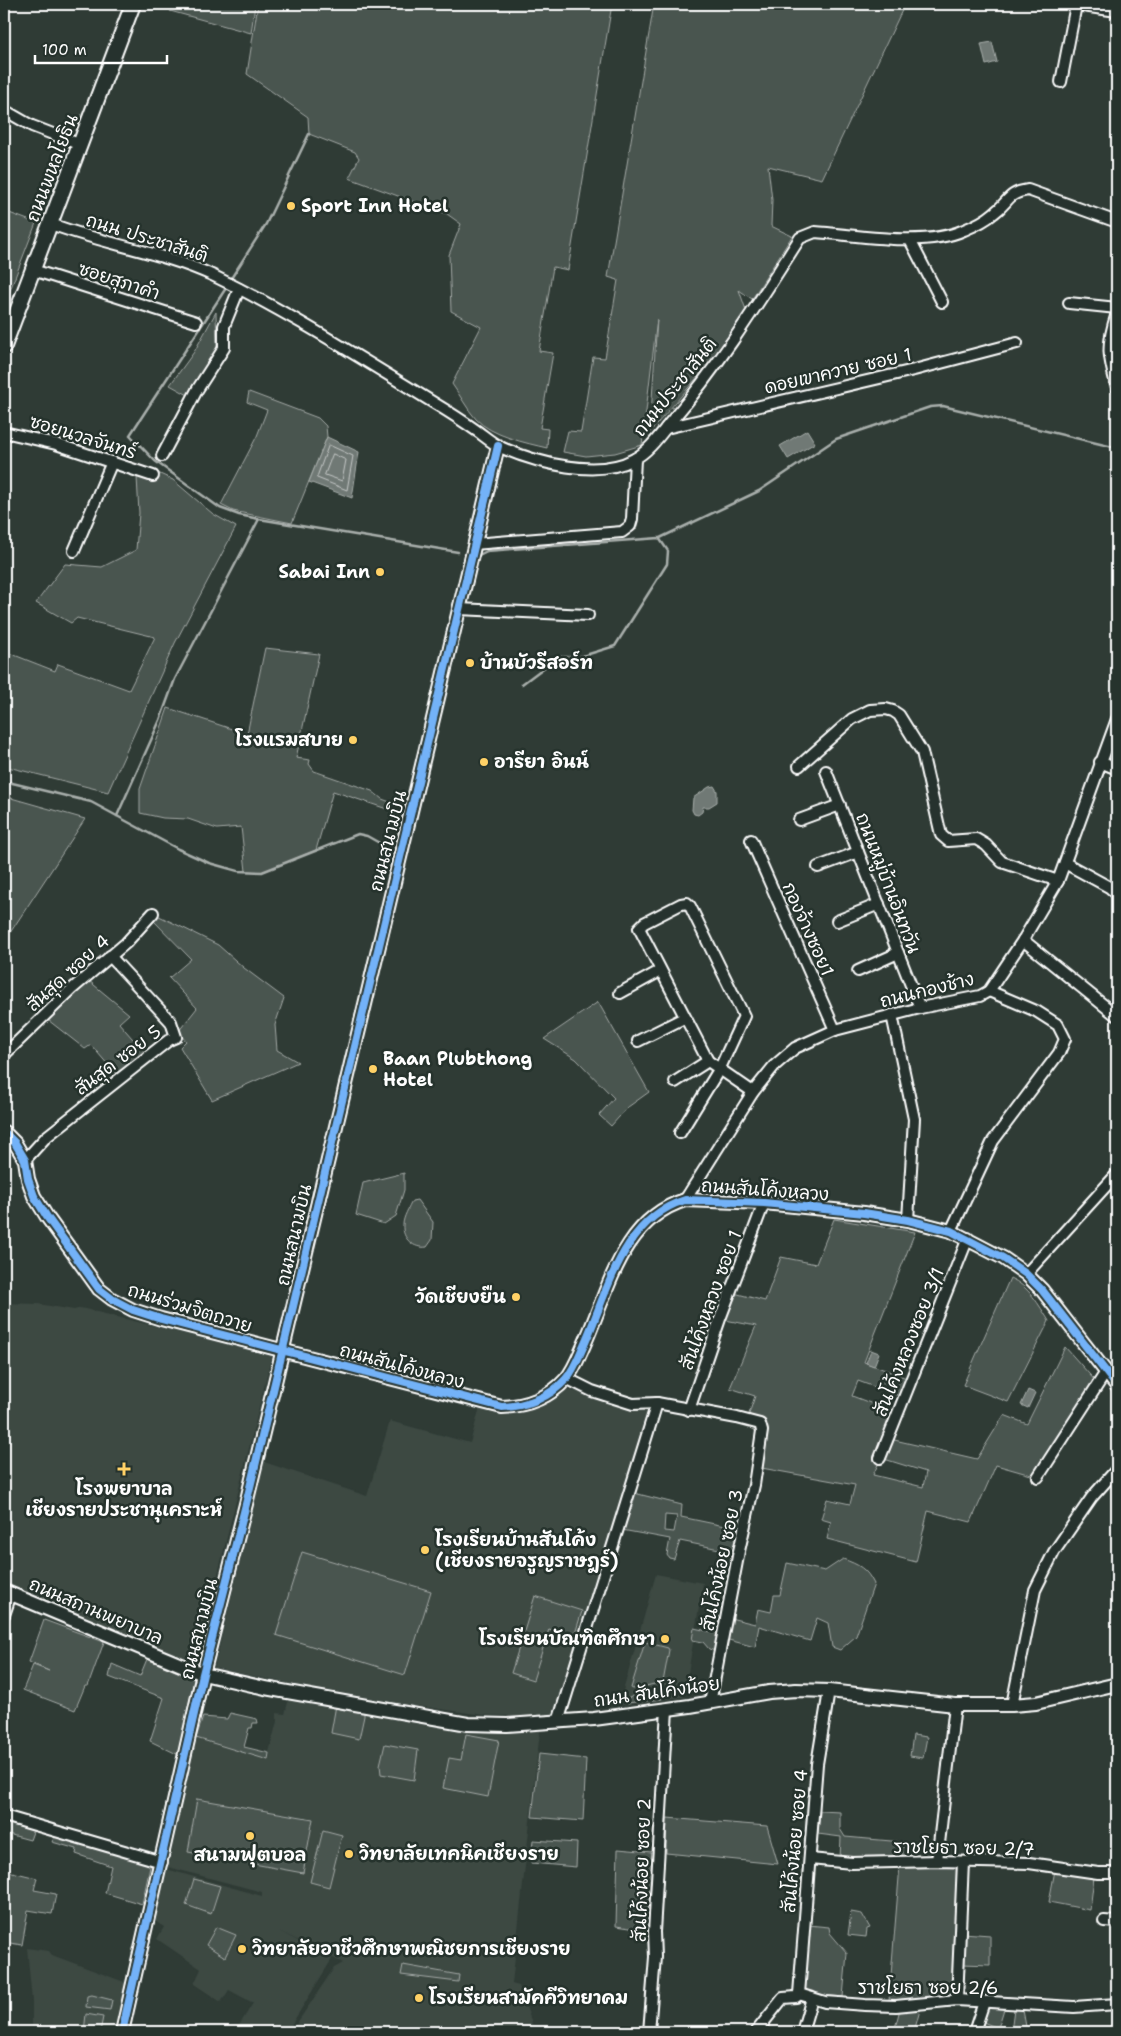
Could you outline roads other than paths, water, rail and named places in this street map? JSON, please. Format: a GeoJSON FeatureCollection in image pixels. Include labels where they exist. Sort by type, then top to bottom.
{"type":"FeatureCollection","features":[{"type":"Feature","properties":{"kind":"main road","name":"ถนนพหลโยธิน"},"geometry":{"type":"LineString","coordinates":[[4,346],[133,4]]}},
{"type":"Feature","properties":{"kind":"street"},"geometry":{"type":"LineString","coordinates":[[1061,82],[1076,5],[1117,11]]}},
{"type":"Feature","properties":{"kind":"street"},"geometry":{"type":"LineString","coordinates":[[4,110],[32,126],[81,145]]}},
{"type":"Feature","properties":{"kind":"street","name":"ถนนประชาสันติ"},"geometry":{"type":"LineString","coordinates":[[232,286],[276,308],[388,375],[452,414],[498,446],[547,461],[595,469],[615,467],[635,459],[666,428],[721,358],[800,238],[816,232],[910,240],[931,238],[963,230],[994,213],[1016,192],[1028,190],[1117,222]]}},
{"type":"Feature","properties":{"kind":"street","name":"ถนน ประชาสันติ"},"geometry":{"type":"LineString","coordinates":[[51,224],[107,243],[144,251],[188,265],[232,286]]}},
{"type":"Feature","properties":{"kind":"street"},"geometry":{"type":"LineString","coordinates":[[910,240],[942,302]]}},
{"type":"Feature","properties":{"kind":"street","name":"ซอยสุภาคำ"},"geometry":{"type":"LineString","coordinates":[[33,270],[196,322]]}},
{"type":"Feature","properties":{"kind":"street"},"geometry":{"type":"LineString","coordinates":[[162,456],[197,390],[224,348],[224,326],[232,286]]}},
{"type":"Feature","properties":{"kind":"street"},"geometry":{"type":"LineString","coordinates":[[1069,303],[1117,308]]}},
{"type":"Feature","properties":{"kind":"street"},"geometry":{"type":"LineString","coordinates":[[1117,313],[1108,349],[1117,388]]}},
{"type":"Feature","properties":{"kind":"street","name":"ดอยเขาควาย ซอย 1"},"geometry":{"type":"LineString","coordinates":[[666,428],[914,370],[1017,343]]}},
{"type":"Feature","properties":{"kind":"street","name":"ซอยนวลจันทร์"},"geometry":{"type":"LineString","coordinates":[[4,432],[56,444],[153,476]]}},
{"type":"Feature","properties":{"kind":"street","name":"ถนนสนามบิน"},"geometry":{"type":"LineString","coordinates":[[122,2032],[203,1674],[246,1504],[498,446]]}},
{"type":"Feature","properties":{"kind":"street"},"geometry":{"type":"LineString","coordinates":[[474,544],[622,532],[630,526],[632,519],[635,459]]}},
{"type":"Feature","properties":{"kind":"street"},"geometry":{"type":"LineString","coordinates":[[74,551],[112,462]]}},
{"type":"Feature","properties":{"kind":"street"},"geometry":{"type":"LineString","coordinates":[[459,609],[588,615]]}},
{"type":"Feature","properties":{"kind":"street"},"geometry":{"type":"LineString","coordinates":[[799,766],[852,719],[870,710],[886,709],[893,711],[898,715],[922,752],[941,835],[948,841],[976,839],[986,845],[1002,862],[1058,881]]}},
{"type":"Feature","properties":{"kind":"street","name":"ถนนกองช้าง"},"geometry":{"type":"LineString","coordinates":[[686,1200],[753,1092],[774,1066],[794,1048],[834,1030],[920,1008],[980,996],[989,991],[1058,881],[1117,719]]}},
{"type":"Feature","properties":{"kind":"street"},"geometry":{"type":"LineString","coordinates":[[1100,762],[1117,769]]}},
{"type":"Feature","properties":{"kind":"street","name":"ถนนหมู่บ้านอินทวัน"},"geometry":{"type":"LineString","coordinates":[[826,771],[920,1008]]}},
{"type":"Feature","properties":{"kind":"street"},"geometry":{"type":"LineString","coordinates":[[799,820],[840,805]]}},
{"type":"Feature","properties":{"kind":"street","name":"กองจ้างซอย1"},"geometry":{"type":"LineString","coordinates":[[751,840],[834,1030]]}},
{"type":"Feature","properties":{"kind":"street"},"geometry":{"type":"LineString","coordinates":[[818,867],[858,852]]}},
{"type":"Feature","properties":{"kind":"street"},"geometry":{"type":"LineString","coordinates":[[1065,863],[1109,887],[1117,894]]}},
{"type":"Feature","properties":{"kind":"street"},"geometry":{"type":"LineString","coordinates":[[680,1132],[720,1068],[744,1016],[690,906],[687,903],[652,919],[639,928],[684,1018],[708,1061],[720,1068],[753,1092]]}},
{"type":"Feature","properties":{"kind":"street"},"geometry":{"type":"LineString","coordinates":[[837,921],[879,904]]}},
{"type":"Feature","properties":{"kind":"street","name":"สันสุด ซอย 4"},"geometry":{"type":"LineString","coordinates":[[4,1055],[153,913]]}},
{"type":"Feature","properties":{"kind":"street"},"geometry":{"type":"LineString","coordinates":[[1022,940],[1117,1016]]}},
{"type":"Feature","properties":{"kind":"street"},"geometry":{"type":"LineString","coordinates":[[858,971],[898,953]]}},
{"type":"Feature","properties":{"kind":"street","name":"สันสุด ซอย 5"},"geometry":{"type":"LineString","coordinates":[[25,1160],[46,1137],[161,1045],[176,1037],[171,1022],[110,956]]}},
{"type":"Feature","properties":{"kind":"street"},"geometry":{"type":"LineString","coordinates":[[620,993],[660,971]]}},
{"type":"Feature","properties":{"kind":"street"},"geometry":{"type":"LineString","coordinates":[[951,1231],[993,1141],[1059,1053],[1065,1039],[1058,1025],[1036,1011],[989,991]]}},
{"type":"Feature","properties":{"kind":"street"},"geometry":{"type":"LineString","coordinates":[[892,1015],[914,1119],[908,1220]]}},
{"type":"Feature","properties":{"kind":"street"},"geometry":{"type":"LineString","coordinates":[[638,1041],[684,1018]]}},
{"type":"Feature","properties":{"kind":"street"},"geometry":{"type":"LineString","coordinates":[[674,1082],[708,1061]]}},
{"type":"Feature","properties":{"kind":"street","name":"ถนนร่วมจิตถวาย"},"geometry":{"type":"LineString","coordinates":[[4,1132],[15,1144],[25,1160],[28,1179],[34,1196],[47,1217],[99,1289],[112,1300],[133,1310],[282,1351]]}},
{"type":"Feature","properties":{"kind":"street"},"geometry":{"type":"LineString","coordinates":[[1026,1274],[1117,1174]]}},
{"type":"Feature","properties":{"kind":"street","name":"ถนนสันโค้งหลวง"},"geometry":{"type":"LineString","coordinates":[[282,1351],[502,1408],[517,1407],[534,1402],[550,1393],[566,1378],[589,1334],[620,1259],[635,1236],[657,1214],[675,1203],[686,1200],[764,1203],[908,1220],[951,1231],[968,1238],[1026,1274],[1042,1290],[1117,1386]]}},
{"type":"Feature","properties":{"kind":"street","name":"สันโค้งหลวง ซอย 1"},"geometry":{"type":"LineString","coordinates":[[689,1410],[720,1319],[764,1203]]}},
{"type":"Feature","properties":{"kind":"street","name":"สันโค้งหลวงซอย 3/1"},"geometry":{"type":"LineString","coordinates":[[880,1458],[968,1238]]}},
{"type":"Feature","properties":{"kind":"street"},"geometry":{"type":"LineString","coordinates":[[1038,1477],[1106,1372]]}},
{"type":"Feature","properties":{"kind":"street"},"geometry":{"type":"LineString","coordinates":[[566,1378],[592,1391],[633,1404],[657,1403],[689,1410]]}},
{"type":"Feature","properties":{"kind":"street"},"geometry":{"type":"LineString","coordinates":[[558,1722],[657,1403]]}},
{"type":"Feature","properties":{"kind":"street","name":"สันโค้งน้อย ซอย 3"},"geometry":{"type":"LineString","coordinates":[[689,1410],[760,1424],[762,1431],[754,1484],[738,1551],[710,1703]]}},
{"type":"Feature","properties":{"kind":"street"},"geometry":{"type":"LineString","coordinates":[[1012,1705],[1030,1605],[1035,1590],[1060,1544],[1092,1496],[1117,1469]]}},
{"type":"Feature","properties":{"kind":"street"},"geometry":{"type":"LineString","coordinates":[[4,1615],[7,1593]]}},
{"type":"Feature","properties":{"kind":"street","name":"ถนนสถานพยาบาล"},"geometry":{"type":"LineString","coordinates":[[7,1593],[203,1674]]}},
{"type":"Feature","properties":{"kind":"street","name":"ถนน สันโค้งน้อย"},"geometry":{"type":"LineString","coordinates":[[203,1674],[265,1688],[468,1724],[507,1725],[558,1722],[667,1710],[778,1691],[829,1691],[955,1704],[1012,1705],[1036,1703],[1117,1684]]}},
{"type":"Feature","properties":{"kind":"street","name":"สันโค้งน้อย ซอย 4"},"geometry":{"type":"LineString","coordinates":[[799,1994],[817,1764],[829,1691]]}},
{"type":"Feature","properties":{"kind":"street"},"geometry":{"type":"LineString","coordinates":[[937,1861],[955,1704]]}},
{"type":"Feature","properties":{"kind":"street","name":"สันโค้งน้อย ซอย 2"},"geometry":{"type":"LineString","coordinates":[[649,2032],[655,1957],[654,1932],[667,1710]]}},
{"type":"Feature","properties":{"kind":"street"},"geometry":{"type":"LineString","coordinates":[[4,1816],[162,1862]]}},
{"type":"Feature","properties":{"kind":"street","name":"ราชโยธา ซอย 2/7"},"geometry":{"type":"LineString","coordinates":[[810,1859],[852,1864],[937,1861],[1029,1863],[1098,1873],[1117,1873]]}},
{"type":"Feature","properties":{"kind":"street"},"geometry":{"type":"LineString","coordinates":[[957,2000],[963,1862]]}},
{"type":"Feature","properties":{"kind":"street"},"geometry":{"type":"LineString","coordinates":[[1104,1921],[1117,1922]]}},
{"type":"Feature","properties":{"kind":"street"},"geometry":{"type":"LineString","coordinates":[[756,2032],[783,1998],[796,1997],[799,1994]]}},
{"type":"Feature","properties":{"kind":"street","name":"ราชโยธา ซอย 2/6"},"geometry":{"type":"LineString","coordinates":[[799,1994],[825,2002],[896,2006],[957,2000],[1074,2007],[1117,2004]]}},
{"type":"Feature","properties":{"kind":"street"},"geometry":{"type":"LineString","coordinates":[[802,2032],[812,1998]]}},
{"type":"Feature","properties":{"kind":"street"},"geometry":{"type":"LineString","coordinates":[[974,2032],[984,2002]]}},
{"type":"Feature","properties":{"kind":"water"},"geometry":{"type":"Polygon","coordinates":[[[992,42],[997,62],[986,65],[981,44],[992,42]]]}},
{"type":"Feature","properties":{"kind":"water"},"geometry":{"type":"Polygon","coordinates":[[[807,430],[815,443],[788,459],[780,446],[807,430]]]}},
{"type":"Feature","properties":{"kind":"water"},"geometry":{"type":"Polygon","coordinates":[[[327,437],[359,452],[352,498],[309,482],[327,437]]]}},
{"type":"Feature","properties":{"kind":"water"},"geometry":{"type":"Polygon","coordinates":[[[714,786],[717,791],[717,802],[709,807],[703,807],[702,812],[698,815],[694,814],[692,810],[693,798],[709,787],[714,786]]]}},
{"type":"Feature","properties":{"kind":"water"},"geometry":{"type":"Polygon","coordinates":[[[871,1350],[879,1353],[874,1366],[866,1363],[871,1350]]]}},
{"type":"Feature","properties":{"kind":"water"},"geometry":{"type":"Polygon","coordinates":[[[1028,1390],[1035,1393],[1028,1408],[1021,1405],[1028,1390]]]}},
{"type":"Feature","properties":{"kind":"waterway"},"geometry":{"type":"LineString","coordinates":[[230,280],[266,224],[309,134]]}},
{"type":"Feature","properties":{"kind":"waterway"},"geometry":{"type":"LineString","coordinates":[[228,285],[130,435],[155,461],[220,508],[239,515],[259,519]]}},
{"type":"Feature","properties":{"kind":"waterway"},"geometry":{"type":"LineString","coordinates":[[660,538],[759,491],[836,439],[930,407],[943,406],[1117,448]]}},
{"type":"Feature","properties":{"kind":"waterway"},"geometry":{"type":"LineString","coordinates":[[117,816],[160,720],[175,679],[259,519],[458,552]]}},
{"type":"Feature","properties":{"kind":"waterway"},"geometry":{"type":"LineString","coordinates":[[477,556],[487,551],[659,538],[668,551],[667,564],[615,646],[579,657],[558,657],[522,684]]}},
{"type":"Feature","properties":{"kind":"waterway"},"geometry":{"type":"LineString","coordinates":[[4,781],[91,802],[178,849],[209,863],[238,871],[262,872],[358,834],[367,836],[383,845]]}},
{"type":"Feature","properties":{"kind":"place","name":"Sport Inn Hotel"},"geometry":{"type":"Point","coordinates":[291,206]}},
{"type":"Feature","properties":{"kind":"place","name":"Sabai Inn"},"geometry":{"type":"Point","coordinates":[380,572]}},
{"type":"Feature","properties":{"kind":"place","name":"บ้านบัวรีสอร์ท"},"geometry":{"type":"Point","coordinates":[470,663]}},
{"type":"Feature","properties":{"kind":"place","name":"โรงแรมสบาย"},"geometry":{"type":"Point","coordinates":[353,740]}},
{"type":"Feature","properties":{"kind":"place","name":"อารียา อินน์"},"geometry":{"type":"Point","coordinates":[484,762]}},
{"type":"Feature","properties":{"kind":"place","name":"Baan Plubthong Hotel"},"geometry":{"type":"Point","coordinates":[373,1069]}},
{"type":"Feature","properties":{"kind":"place","name":"วัดเชียงยืน"},"geometry":{"type":"Point","coordinates":[516,1297]}},
{"type":"Feature","properties":{"kind":"place","name":"โรงพยาบาล เชียงรายประชานุเคราะห์"},"geometry":{"type":"Point","coordinates":[124,1469]}},
{"type":"Feature","properties":{"kind":"place","name":"โรงเรียนบ้านสันโค้ง (เชียงรายจรูญราษฎร์)"},"geometry":{"type":"Point","coordinates":[425,1550]}},
{"type":"Feature","properties":{"kind":"place","name":"โรงเรียนบัณฑิตศึกษา"},"geometry":{"type":"Point","coordinates":[665,1639]}},
{"type":"Feature","properties":{"kind":"place","name":"สนามฟุตบอล"},"geometry":{"type":"Point","coordinates":[250,1836]}},
{"type":"Feature","properties":{"kind":"place","name":"วิทยาลัยเทคนิคเชียงราย"},"geometry":{"type":"Point","coordinates":[349,1854]}},
{"type":"Feature","properties":{"kind":"place","name":"วิทยาลัยอาชีวศึกษาพณิชยการเชียงราย"},"geometry":{"type":"Point","coordinates":[242,1949]}},
{"type":"Feature","properties":{"kind":"place","name":"โรงเรียนสามัคคีวิทยาคม"},"geometry":{"type":"Point","coordinates":[419,1998]}}]}
